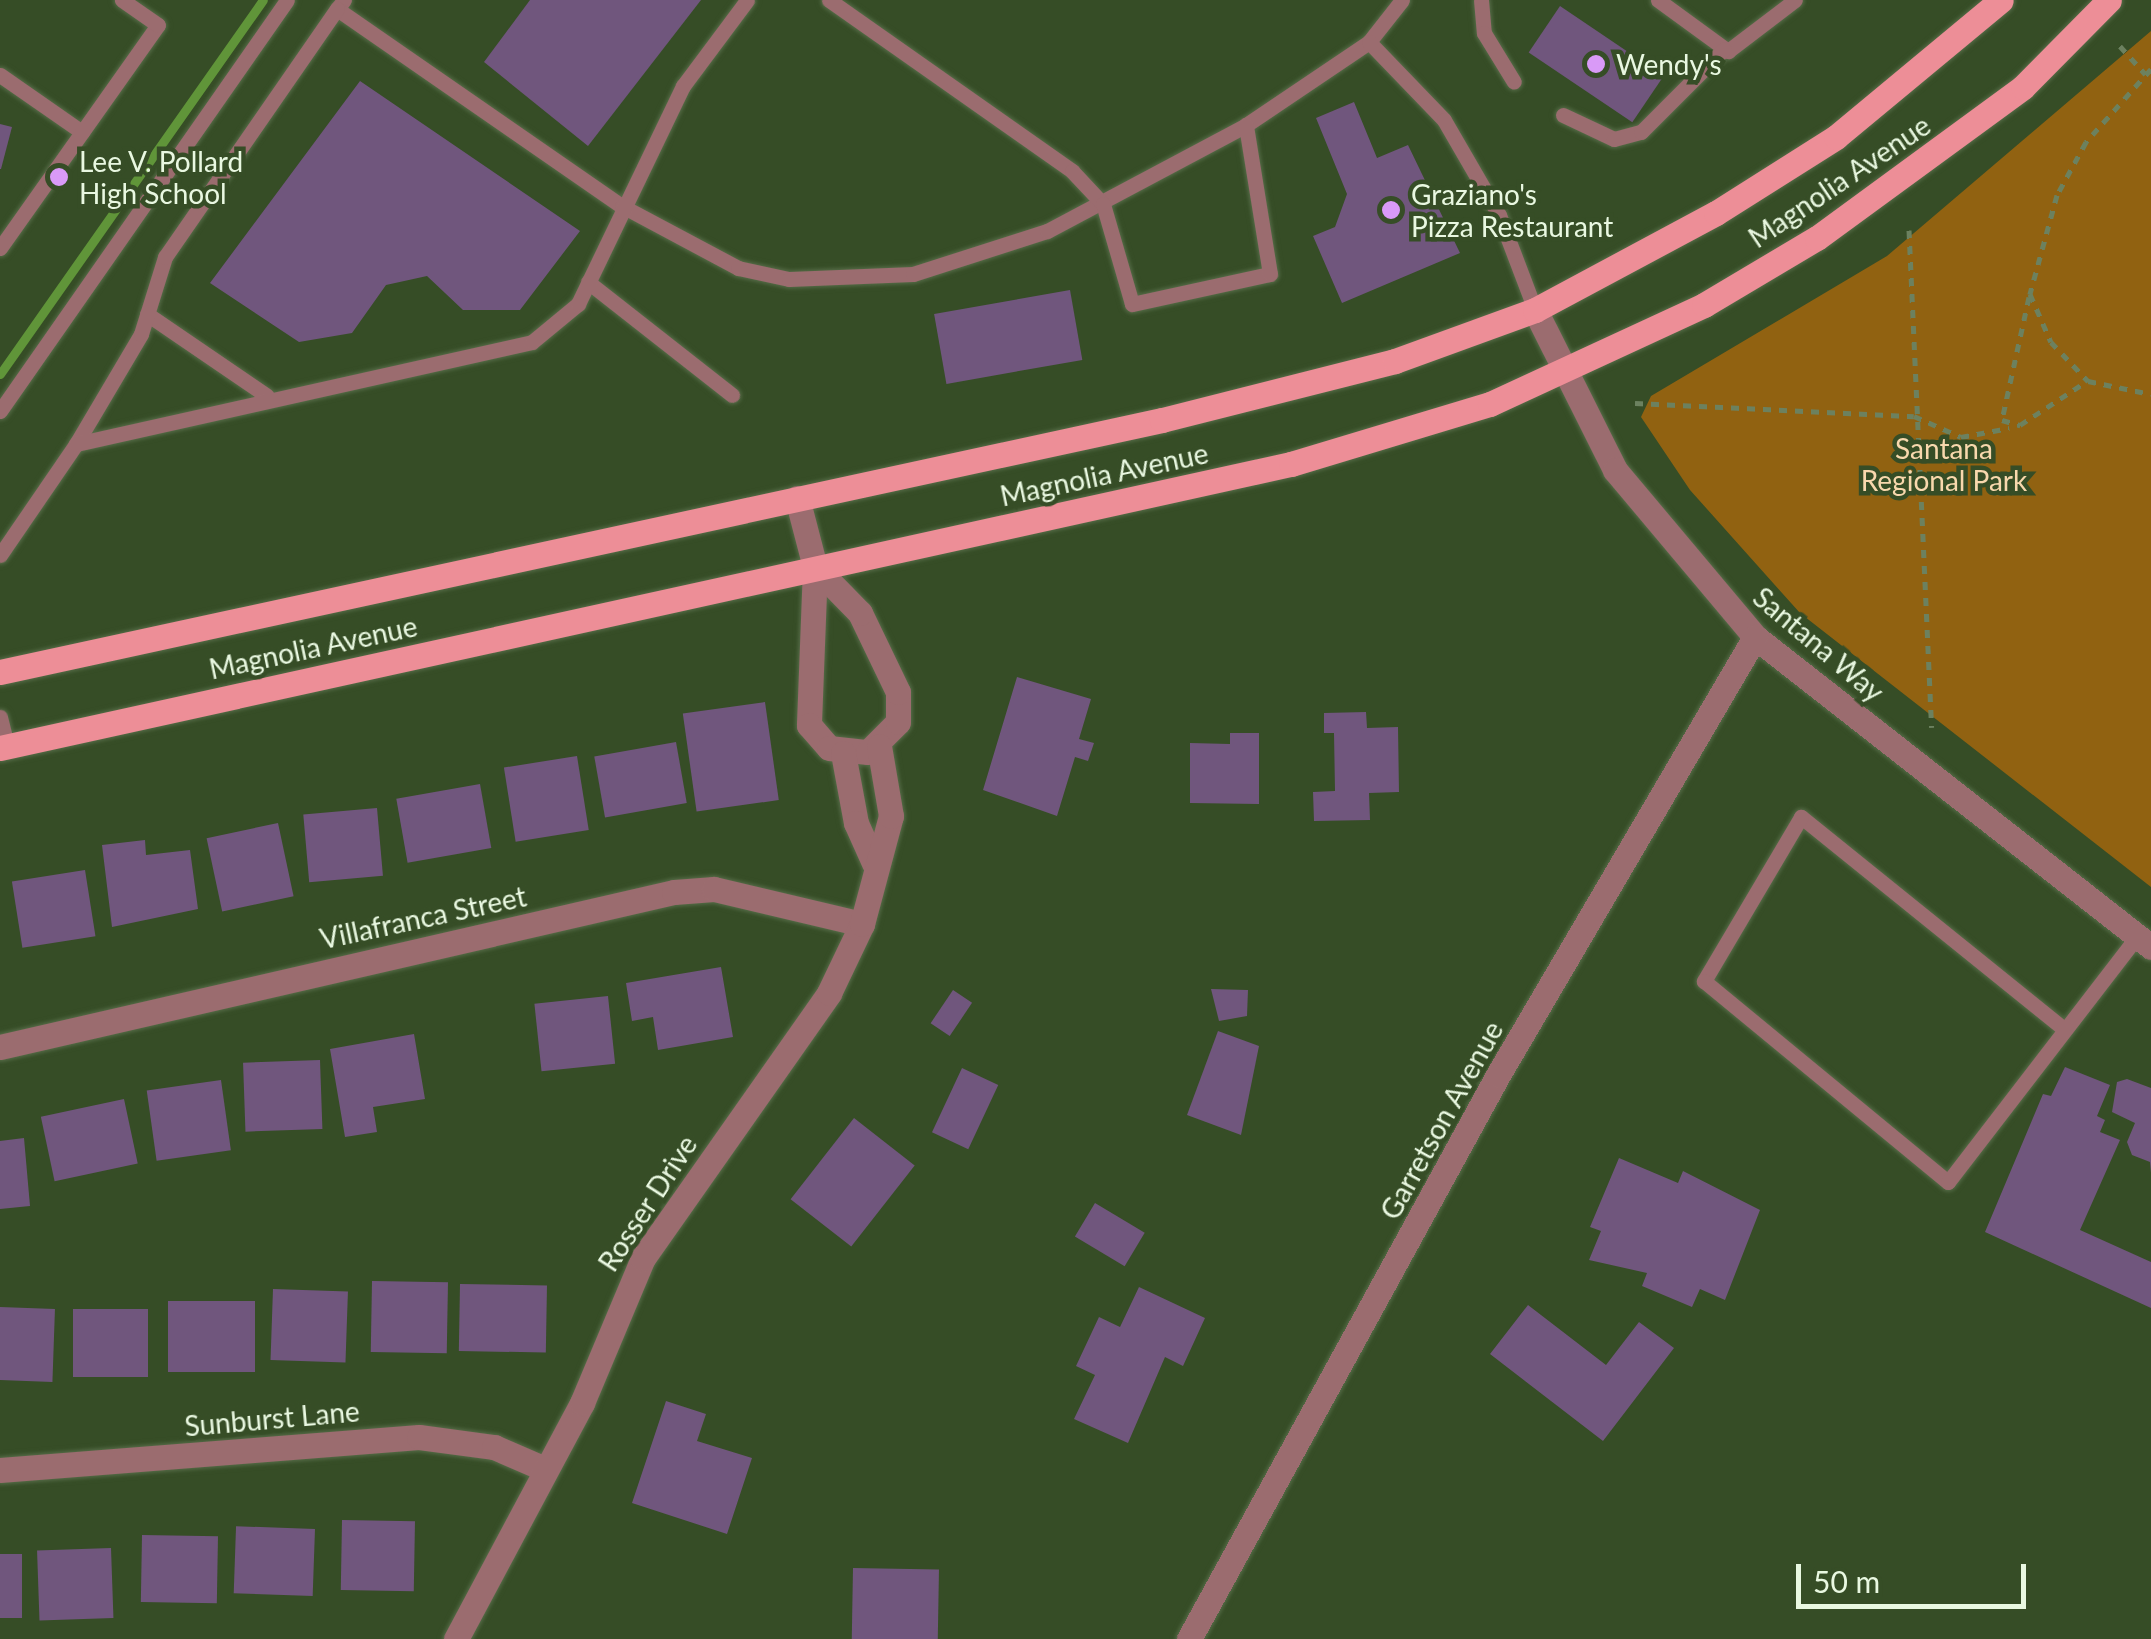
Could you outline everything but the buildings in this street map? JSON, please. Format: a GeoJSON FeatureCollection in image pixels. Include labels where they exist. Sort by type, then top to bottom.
{"type":"FeatureCollection","features":[{"type":"Feature","properties":{"kind":"main road","name":"Magnolia Avenue"},"geometry":{"type":"LineString","coordinates":[[0,672],[1289,389],[1395,361],[1534,310],[1716,214],[1836,137],[2001,0]]}},
{"type":"Feature","properties":{"kind":"main road","name":"Magnolia Avenue"},"geometry":{"type":"LineString","coordinates":[[4,747],[1291,464],[1490,404],[1704,305],[1817,238],[2022,87],[2110,0]]}},
{"type":"Feature","properties":{"kind":"street","name":"Santana Way"},"geometry":{"type":"LineString","coordinates":[[1534,310],[1616,470],[1754,636],[2144,942]]}},
{"type":"Feature","properties":{"kind":"street"},"geometry":{"type":"LineString","coordinates":[[797,498],[815,567],[805,710],[817,738],[843,753],[879,746],[898,722],[898,692],[860,613],[815,567]]}},
{"type":"Feature","properties":{"kind":"street","name":"Garretson Avenue"},"geometry":{"type":"LineString","coordinates":[[1189,1639],[1498,1075],[1754,636]]}},
{"type":"Feature","properties":{"kind":"street","name":"Rosser Drive"},"geometry":{"type":"LineString","coordinates":[[456,1639],[582,1403],[642,1258],[829,993],[862,924],[874,863],[894,800],[879,746]]}},
{"type":"Feature","properties":{"kind":"street"},"geometry":{"type":"LineString","coordinates":[[843,753],[856,823],[874,863]]}},
{"type":"Feature","properties":{"kind":"street","name":"Villafranca Street"},"geometry":{"type":"LineString","coordinates":[[0,1048],[674,892],[714,890],[862,924]]}},
{"type":"Feature","properties":{"kind":"street","name":"Sunburst Lane"},"geometry":{"type":"LineString","coordinates":[[0,1470],[419,1436],[494,1447],[545,1469]]}},
{"type":"Feature","properties":{"kind":"lane"},"geometry":{"type":"LineString","coordinates":[[0,248],[158,25],[122,0]]}},
{"type":"Feature","properties":{"kind":"lane"},"geometry":{"type":"LineString","coordinates":[[0,410],[287,0]]}},
{"type":"Feature","properties":{"kind":"lane"},"geometry":{"type":"LineString","coordinates":[[76,444],[267,396],[532,342],[578,304],[683,86],[747,0]]}},
{"type":"Feature","properties":{"kind":"lane"},"geometry":{"type":"LineString","coordinates":[[829,0],[1072,170],[1103,204],[1132,304],[1270,274],[1265,206],[1246,125]]}},
{"type":"Feature","properties":{"kind":"lane"},"geometry":{"type":"LineString","coordinates":[[0,555],[76,444],[147,314],[165,257],[341,4],[622,206],[738,268],[828,281],[913,274],[1103,204],[1246,125],[1369,42],[1402,0]]}},
{"type":"Feature","properties":{"kind":"lane"},"geometry":{"type":"LineString","coordinates":[[1481,0],[1484,33],[1514,82]]}},
{"type":"Feature","properties":{"kind":"lane"},"geometry":{"type":"LineString","coordinates":[[1658,0],[1724,49]]}},
{"type":"Feature","properties":{"kind":"lane"},"geometry":{"type":"LineString","coordinates":[[1563,115],[1614,139],[1640,132],[1724,49],[1795,0]]}},
{"type":"Feature","properties":{"kind":"lane"},"geometry":{"type":"LineString","coordinates":[[1369,42],[1444,120],[1499,215],[1534,310]]}},
{"type":"Feature","properties":{"kind":"lane"},"geometry":{"type":"LineString","coordinates":[[0,75],[82,132]]}},
{"type":"Feature","properties":{"kind":"lane"},"geometry":{"type":"LineString","coordinates":[[588,282],[732,395]]}},
{"type":"Feature","properties":{"kind":"lane"},"geometry":{"type":"LineString","coordinates":[[147,314],[267,396]]}},
{"type":"Feature","properties":{"kind":"lane"},"geometry":{"type":"LineString","coordinates":[[0,717],[4,747]]}},
{"type":"Feature","properties":{"kind":"lane"},"geometry":{"type":"LineString","coordinates":[[2064,1029],[1801,816],[1704,981],[1948,1182],[2064,1029],[2144,942]]}},
{"type":"Feature","properties":{"kind":"path"},"geometry":{"type":"LineString","coordinates":[[2009,428],[2004,400],[2056,194],[2086,142],[2148,72],[2120,46]]}},
{"type":"Feature","properties":{"kind":"path"},"geometry":{"type":"LineString","coordinates":[[1909,230],[1914,416],[1932,727]]}},
{"type":"Feature","properties":{"kind":"path"},"geometry":{"type":"LineString","coordinates":[[2030,294],[2052,342],[2088,381],[2151,394]]}},
{"type":"Feature","properties":{"kind":"path"},"geometry":{"type":"LineString","coordinates":[[1634,403],[1914,416],[1961,437],[2009,428],[2088,381]]}},
{"type":"Feature","properties":{"kind":"green space","name":"Santana Regional Park"},"geometry":{"type":"Polygon","coordinates":[[[2151,31],[2151,887],[1800,613],[1690,490],[1641,417],[1651,396],[1887,256],[2151,31]]]}},
{"type":"Feature","properties":{"kind":"waterway"},"geometry":{"type":"LineString","coordinates":[[0,374],[263,0]]}},
{"type":"Feature","properties":{"kind":"place","name":"Wendy's"},"geometry":{"type":"Point","coordinates":[1596,64]}},
{"type":"Feature","properties":{"kind":"place","name":"Lee V. Pollard High School"},"geometry":{"type":"Point","coordinates":[59,177]}},
{"type":"Feature","properties":{"kind":"place","name":"Graziano's Pizza Restaurant"},"geometry":{"type":"Point","coordinates":[1391,210]}}]}
